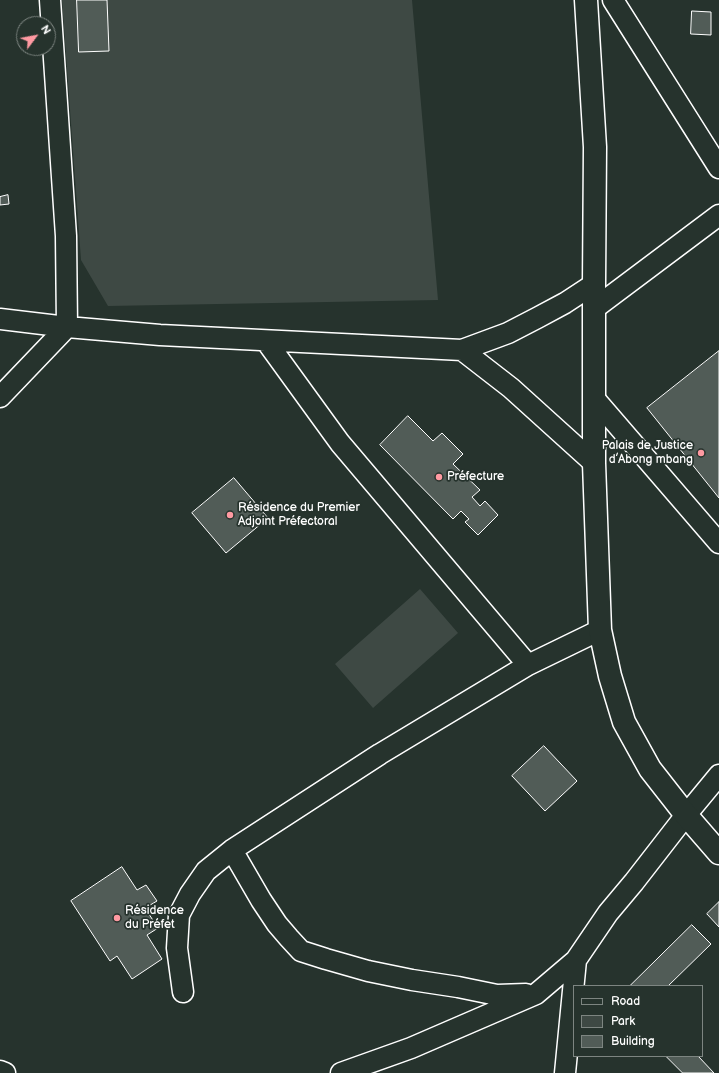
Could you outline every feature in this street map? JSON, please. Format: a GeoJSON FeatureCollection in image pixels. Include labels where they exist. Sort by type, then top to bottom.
{"type":"FeatureCollection","features":[{"type":"Feature","properties":{"kind":"highway"},"geometry":{"type":"LineString","coordinates":[[586,0],[595,147],[594,463],[600,630],[610,676],[624,722],[650,769],[686,815],[719,853]]}},
{"type":"Feature","properties":{"kind":"street"},"geometry":{"type":"LineString","coordinates":[[0,397],[67,327],[66,236],[50,0]]}},
{"type":"Feature","properties":{"kind":"street"},"geometry":{"type":"LineString","coordinates":[[613,0],[719,168]]}},
{"type":"Feature","properties":{"kind":"street"},"geometry":{"type":"LineString","coordinates":[[594,308],[719,215]]}},
{"type":"Feature","properties":{"kind":"street"},"geometry":{"type":"LineString","coordinates":[[0,319],[67,327],[160,335],[462,350],[514,330],[565,303],[594,284]]}},
{"type":"Feature","properties":{"kind":"street"},"geometry":{"type":"LineString","coordinates":[[266,341],[340,443],[528,665]]}},
{"type":"Feature","properties":{"kind":"street"},"geometry":{"type":"LineString","coordinates":[[462,350],[511,388],[594,463]]}},
{"type":"Feature","properties":{"kind":"street"},"geometry":{"type":"LineString","coordinates":[[594,398],[719,544]]}},
{"type":"Feature","properties":{"kind":"street"},"geometry":{"type":"LineString","coordinates":[[183,992],[177,948],[179,915],[190,894],[206,871],[232,850],[380,754],[528,665],[600,630]]}},
{"type":"Feature","properties":{"kind":"street"},"geometry":{"type":"LineString","coordinates":[[341,1073],[411,1048],[536,994],[576,960],[608,913],[719,775]]}},
{"type":"Feature","properties":{"kind":"street"},"geometry":{"type":"LineString","coordinates":[[232,850],[261,900],[277,924],[301,951],[368,971],[412,980],[497,995],[536,994]]}},
{"type":"Feature","properties":{"kind":"street"},"geometry":{"type":"LineString","coordinates":[[574,985],[576,960]]}},
{"type":"Feature","properties":{"kind":"street"},"geometry":{"type":"LineString","coordinates":[[565,1073],[573,991]]}},
{"type":"Feature","properties":{"kind":"street"},"geometry":{"type":"LineString","coordinates":[[0,1071],[5,1073]]}},
{"type":"Feature","properties":{"kind":"green space"},"geometry":{"type":"Polygon","coordinates":[[[62,0],[412,0],[438,300],[108,306],[81,260],[62,0]]]}},
{"type":"Feature","properties":{"kind":"green space"},"geometry":{"type":"Polygon","coordinates":[[[420,589],[458,633],[373,708],[335,664],[420,589]]]}},
{"type":"Feature","properties":{"kind":"building"},"geometry":{"type":"Polygon","coordinates":[[[77,0],[107,0],[109,51],[79,52],[77,0]]]}},
{"type":"Feature","properties":{"kind":"building"},"geometry":{"type":"Polygon","coordinates":[[[692,11],[711,12],[711,35],[691,34],[692,11]]]}},
{"type":"Feature","properties":{"kind":"building"},"geometry":{"type":"Polygon","coordinates":[[[8,195],[9,204],[0,205],[0,197],[8,195]]]}},
{"type":"Feature","properties":{"kind":"building","name":"Palais de Justice d’Abong mbang"},"geometry":{"type":"Polygon","coordinates":[[[719,351],[719,498],[647,408],[719,351]]]}},
{"type":"Feature","properties":{"kind":"building","name":"Préfecture"},"geometry":{"type":"Polygon","coordinates":[[[408,416],[433,441],[442,433],[463,454],[453,464],[480,490],[472,497],[480,506],[485,501],[498,515],[478,535],[465,522],[469,519],[461,511],[453,519],[380,445],[408,416]]]}},
{"type":"Feature","properties":{"kind":"building","name":"Résidence du Premier Adjoint Préfectoral"},"geometry":{"type":"Polygon","coordinates":[[[234,478],[268,518],[226,553],[192,513],[234,478]]]}},
{"type":"Feature","properties":{"kind":"building"},"geometry":{"type":"Polygon","coordinates":[[[544,746],[577,781],[545,811],[512,776],[544,746]]]}},
{"type":"Feature","properties":{"kind":"building","name":"Résidence du Préfet"},"geometry":{"type":"Polygon","coordinates":[[[122,867],[137,890],[146,885],[157,901],[145,908],[158,928],[147,935],[162,959],[132,979],[117,956],[110,961],[71,901],[122,867]]]}},
{"type":"Feature","properties":{"kind":"building"},"geometry":{"type":"Polygon","coordinates":[[[719,902],[719,927],[707,914],[719,902]]]}},
{"type":"Feature","properties":{"kind":"building"},"geometry":{"type":"Polygon","coordinates":[[[692,925],[711,944],[669,985],[631,985],[692,925]]]}},
{"type":"Feature","properties":{"kind":"building"},"geometry":{"type":"Polygon","coordinates":[[[667,1057],[699,1057],[714,1073],[683,1073],[667,1057]]]}},
{"type":"Feature","properties":{"kind":"place","name":"Palais de Justice d’Abong mbang"},"geometry":{"type":"Point","coordinates":[701,453]}},
{"type":"Feature","properties":{"kind":"place","name":"Préfecture"},"geometry":{"type":"Point","coordinates":[439,477]}},
{"type":"Feature","properties":{"kind":"place","name":"Résidence du Premier Adjoint Préfectoral"},"geometry":{"type":"Point","coordinates":[230,515]}},
{"type":"Feature","properties":{"kind":"place","name":"Résidence du Préfet"},"geometry":{"type":"Point","coordinates":[117,918]}}]}
